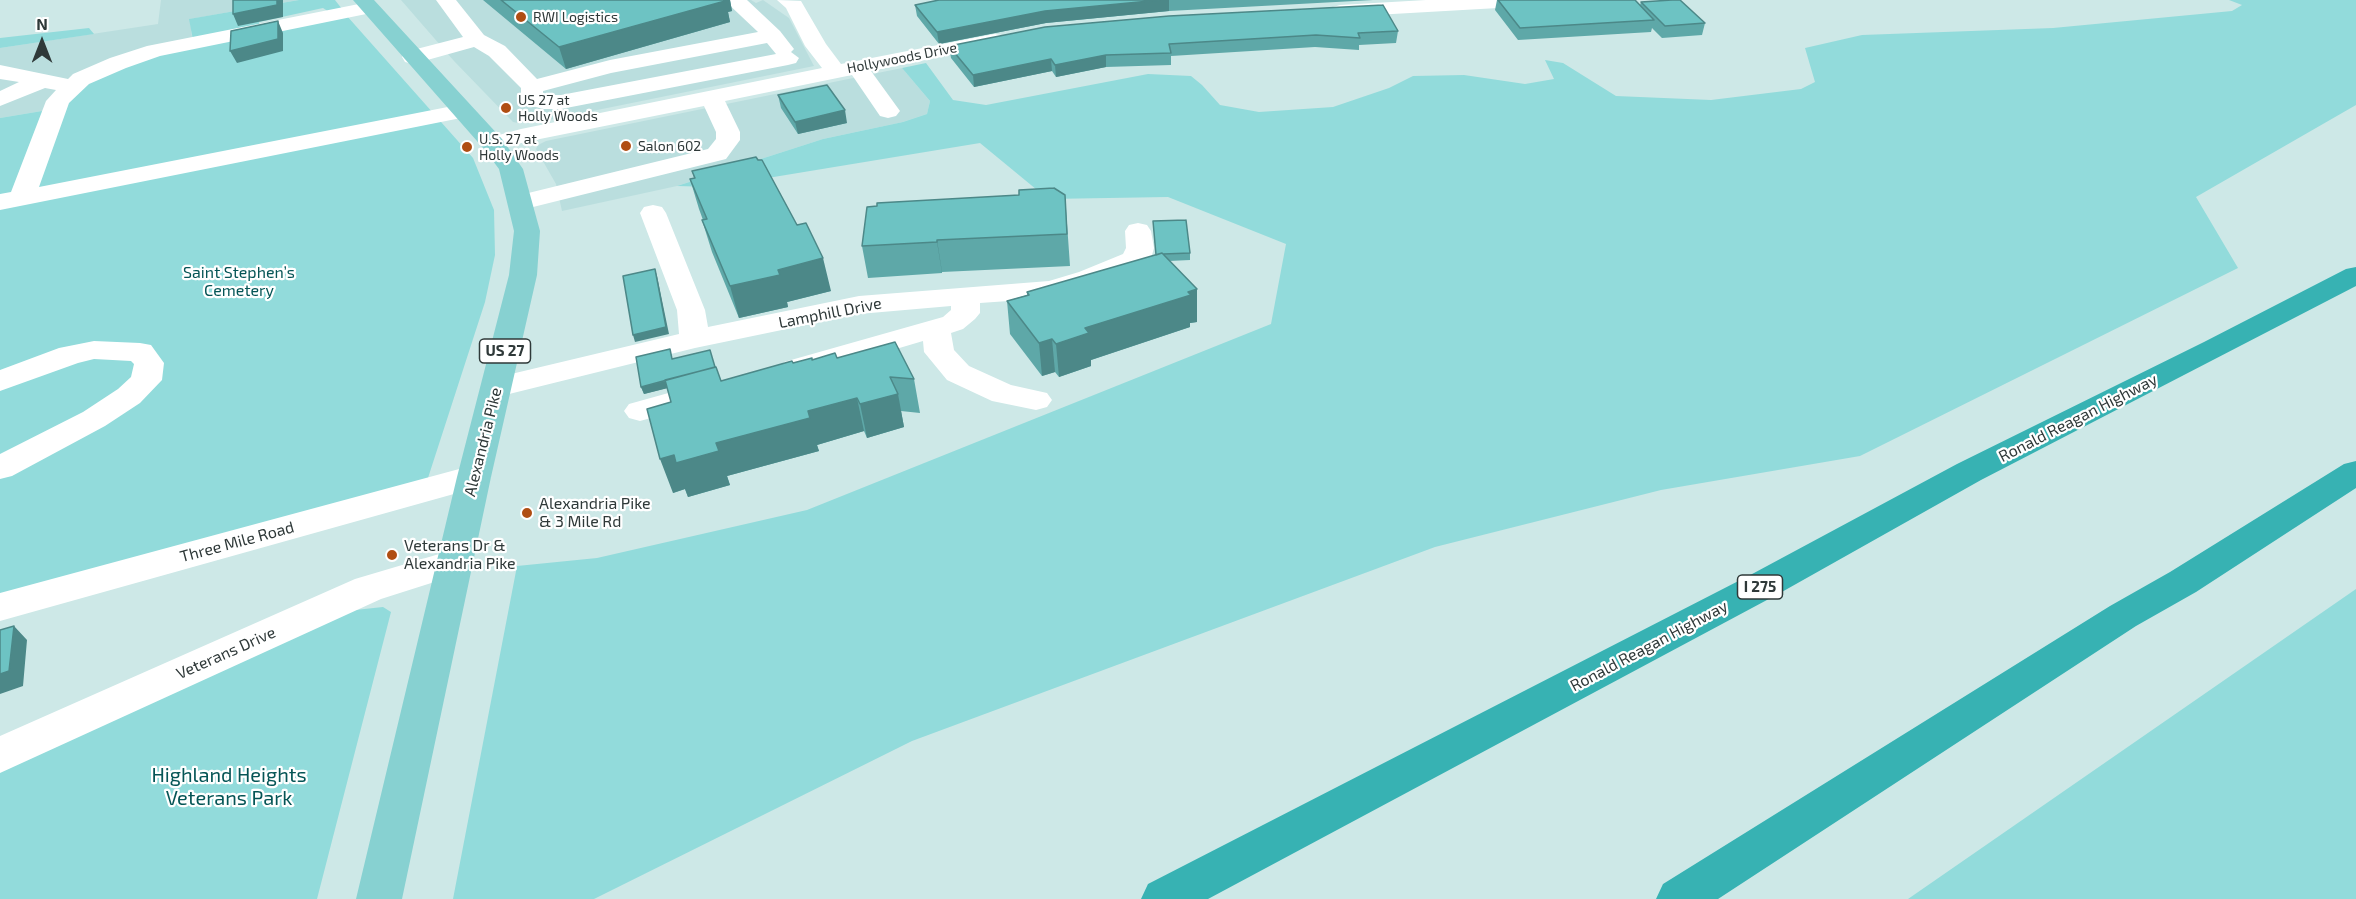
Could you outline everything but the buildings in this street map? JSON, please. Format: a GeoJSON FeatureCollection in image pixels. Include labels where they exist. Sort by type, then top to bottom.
{"type":"FeatureCollection","features":[{"type":"Feature","properties":{"kind":"highway","name":"Ronald Reagan Highway"},"geometry":{"type":"LineString","coordinates":[[1164,899],[1746,594],[1969,472],[2356,275]]}},
{"type":"Feature","properties":{"kind":"highway"},"geometry":{"type":"LineString","coordinates":[[1679,899],[2356,471]]}},
{"type":"Feature","properties":{"kind":"main road","name":"Alexandria Pike"},"geometry":{"type":"LineString","coordinates":[[366,4],[464,111],[511,169],[527,231],[523,275],[474,477],[379,899]]}},
{"type":"Feature","properties":{"kind":"street"},"geometry":{"type":"LineString","coordinates":[[446,0],[476,40],[497,51],[532,87],[531,99],[544,102],[561,102],[788,58]]}},
{"type":"Feature","properties":{"kind":"street"},"geometry":{"type":"LineString","coordinates":[[734,0],[773,35],[804,78]]}},
{"type":"Feature","properties":{"kind":"street"},"geometry":{"type":"LineString","coordinates":[[787,0],[794,5],[816,46],[847,70],[888,111]]}},
{"type":"Feature","properties":{"kind":"street"},"geometry":{"type":"LineString","coordinates":[[1324,12],[1533,0]]}},
{"type":"Feature","properties":{"kind":"street"},"geometry":{"type":"LineString","coordinates":[[11,200],[58,101],[71,86],[117,63],[155,51],[366,4]]}},
{"type":"Feature","properties":{"kind":"street"},"geometry":{"type":"LineString","coordinates":[[532,87],[610,67],[773,35]]}},
{"type":"Feature","properties":{"kind":"street","name":"Hollywoods Drive"},"geometry":{"type":"LineString","coordinates":[[493,144],[521,136],[1013,37]]}},
{"type":"Feature","properties":{"kind":"street"},"geometry":{"type":"LineString","coordinates":[[413,57],[476,40]]}},
{"type":"Feature","properties":{"kind":"street"},"geometry":{"type":"LineString","coordinates":[[0,72],[44,72],[71,86]]}},
{"type":"Feature","properties":{"kind":"street"},"geometry":{"type":"LineString","coordinates":[[0,99],[44,72]]}},
{"type":"Feature","properties":{"kind":"street"},"geometry":{"type":"LineString","coordinates":[[521,202],[717,154],[728,140],[728,132],[712,97]]}},
{"type":"Feature","properties":{"kind":"street"},"geometry":{"type":"LineString","coordinates":[[11,200],[464,111]]}},
{"type":"Feature","properties":{"kind":"street"},"geometry":{"type":"LineString","coordinates":[[653,213],[691,310],[695,339]]}},
{"type":"Feature","properties":{"kind":"street","name":"Lamphill Drive"},"geometry":{"type":"LineString","coordinates":[[497,387],[695,339],[841,308],[884,302],[1040,291],[1089,278],[1132,260],[1138,255],[1138,231]]}},
{"type":"Feature","properties":{"kind":"street"},"geometry":{"type":"LineString","coordinates":[[764,377],[881,346],[904,336],[936,330],[953,323],[965,313],[966,296]]}},
{"type":"Feature","properties":{"kind":"street"},"geometry":{"type":"LineString","coordinates":[[884,302],[904,316],[904,336]]}},
{"type":"Feature","properties":{"kind":"street"},"geometry":{"type":"LineString","coordinates":[[936,330],[939,352],[958,373],[1003,394],[1036,400]]}},
{"type":"Feature","properties":{"kind":"street"},"geometry":{"type":"LineString","coordinates":[[0,381],[70,355],[94,350],[140,352],[149,363],[146,380],[129,396],[94,419],[0,468]]}},
{"type":"Feature","properties":{"kind":"street"},"geometry":{"type":"LineString","coordinates":[[640,411],[718,390]]}},
{"type":"Feature","properties":{"kind":"street","name":"Three Mile Road"},"geometry":{"type":"LineString","coordinates":[[0,607],[474,477]]}},
{"type":"Feature","properties":{"kind":"street","name":"Veterans Drive"},"geometry":{"type":"LineString","coordinates":[[0,755],[342,600],[368,589],[456,562]]}},
{"type":"Feature","properties":{"kind":"shaded area"},"geometry":{"type":"Polygon","coordinates":[[[161,0],[299,0],[190,19],[193,46],[60,108],[0,118],[0,48],[158,24],[161,0]]]}},
{"type":"Feature","properties":{"kind":"shaded area"},"geometry":{"type":"Polygon","coordinates":[[[401,0],[751,0],[756,3],[763,0],[789,18],[814,66],[543,121],[518,123],[513,122],[454,61],[401,0]]]}},
{"type":"Feature","properties":{"kind":"shaded area"},"geometry":{"type":"Polygon","coordinates":[[[902,68],[930,101],[927,114],[903,122],[823,139],[677,186],[562,211],[556,184],[536,149],[538,145],[546,141],[902,68]]]}},
{"type":"Feature","properties":{"kind":"green space"},"geometry":{"type":"Polygon","coordinates":[[[299,0],[335,0],[342,9],[329,12],[323,8],[259,22],[260,28],[193,40],[189,19],[299,0]]]}},
{"type":"Feature","properties":{"kind":"green space"},"geometry":{"type":"Polygon","coordinates":[[[2229,0],[2356,0],[2356,105],[2196,197],[2238,268],[1860,456],[1661,490],[1435,547],[912,741],[594,899],[453,899],[517,566],[597,558],[807,510],[1271,324],[1286,244],[1168,197],[1048,199],[980,143],[713,187],[677,186],[823,139],[903,122],[927,114],[930,101],[902,68],[926,63],[953,100],[986,105],[1148,74],[1191,76],[1220,105],[1259,112],[1333,107],[1389,88],[1413,76],[1464,75],[1525,84],[1554,79],[1545,60],[1563,63],[1616,96],[1711,100],[1801,89],[1815,82],[1805,48],[1862,35],[2053,28],[2232,11],[2242,5],[2229,0]]]}},
{"type":"Feature","properties":{"kind":"green space","name":"Saint Stephen’s Cemetery"},"geometry":{"type":"Polygon","coordinates":[[[347,16],[473,158],[494,210],[495,255],[485,302],[427,481],[0,598],[0,118],[60,108],[81,83],[142,58],[347,16]]]}},
{"type":"Feature","properties":{"kind":"green space"},"geometry":{"type":"Polygon","coordinates":[[[89,28],[94,34],[0,48],[0,38],[89,28]]]}},
{"type":"Feature","properties":{"kind":"green space"},"geometry":{"type":"Polygon","coordinates":[[[2356,589],[2356,899],[1908,899],[2356,589]]]}},
{"type":"Feature","properties":{"kind":"green space","name":"Highland Heights Veterans Park"},"geometry":{"type":"Polygon","coordinates":[[[383,607],[391,612],[317,899],[0,899],[0,770],[346,611],[383,607]]]}},
{"type":"Feature","properties":{"kind":"place","name":"RWI Logistics"},"geometry":{"type":"Point","coordinates":[521,17]}},
{"type":"Feature","properties":{"kind":"place","name":"US 27 at Holly Woods"},"geometry":{"type":"Point","coordinates":[506,108]}},
{"type":"Feature","properties":{"kind":"place","name":"Salon 602"},"geometry":{"type":"Point","coordinates":[626,146]}},
{"type":"Feature","properties":{"kind":"place","name":"U.S. 27 at Holly Woods"},"geometry":{"type":"Point","coordinates":[467,147]}},
{"type":"Feature","properties":{"kind":"place","name":"Alexandria Pike & 3 Mile Rd"},"geometry":{"type":"Point","coordinates":[527,513]}},
{"type":"Feature","properties":{"kind":"place","name":"Veterans Dr & Alexandria Pike"},"geometry":{"type":"Point","coordinates":[392,555]}}]}
